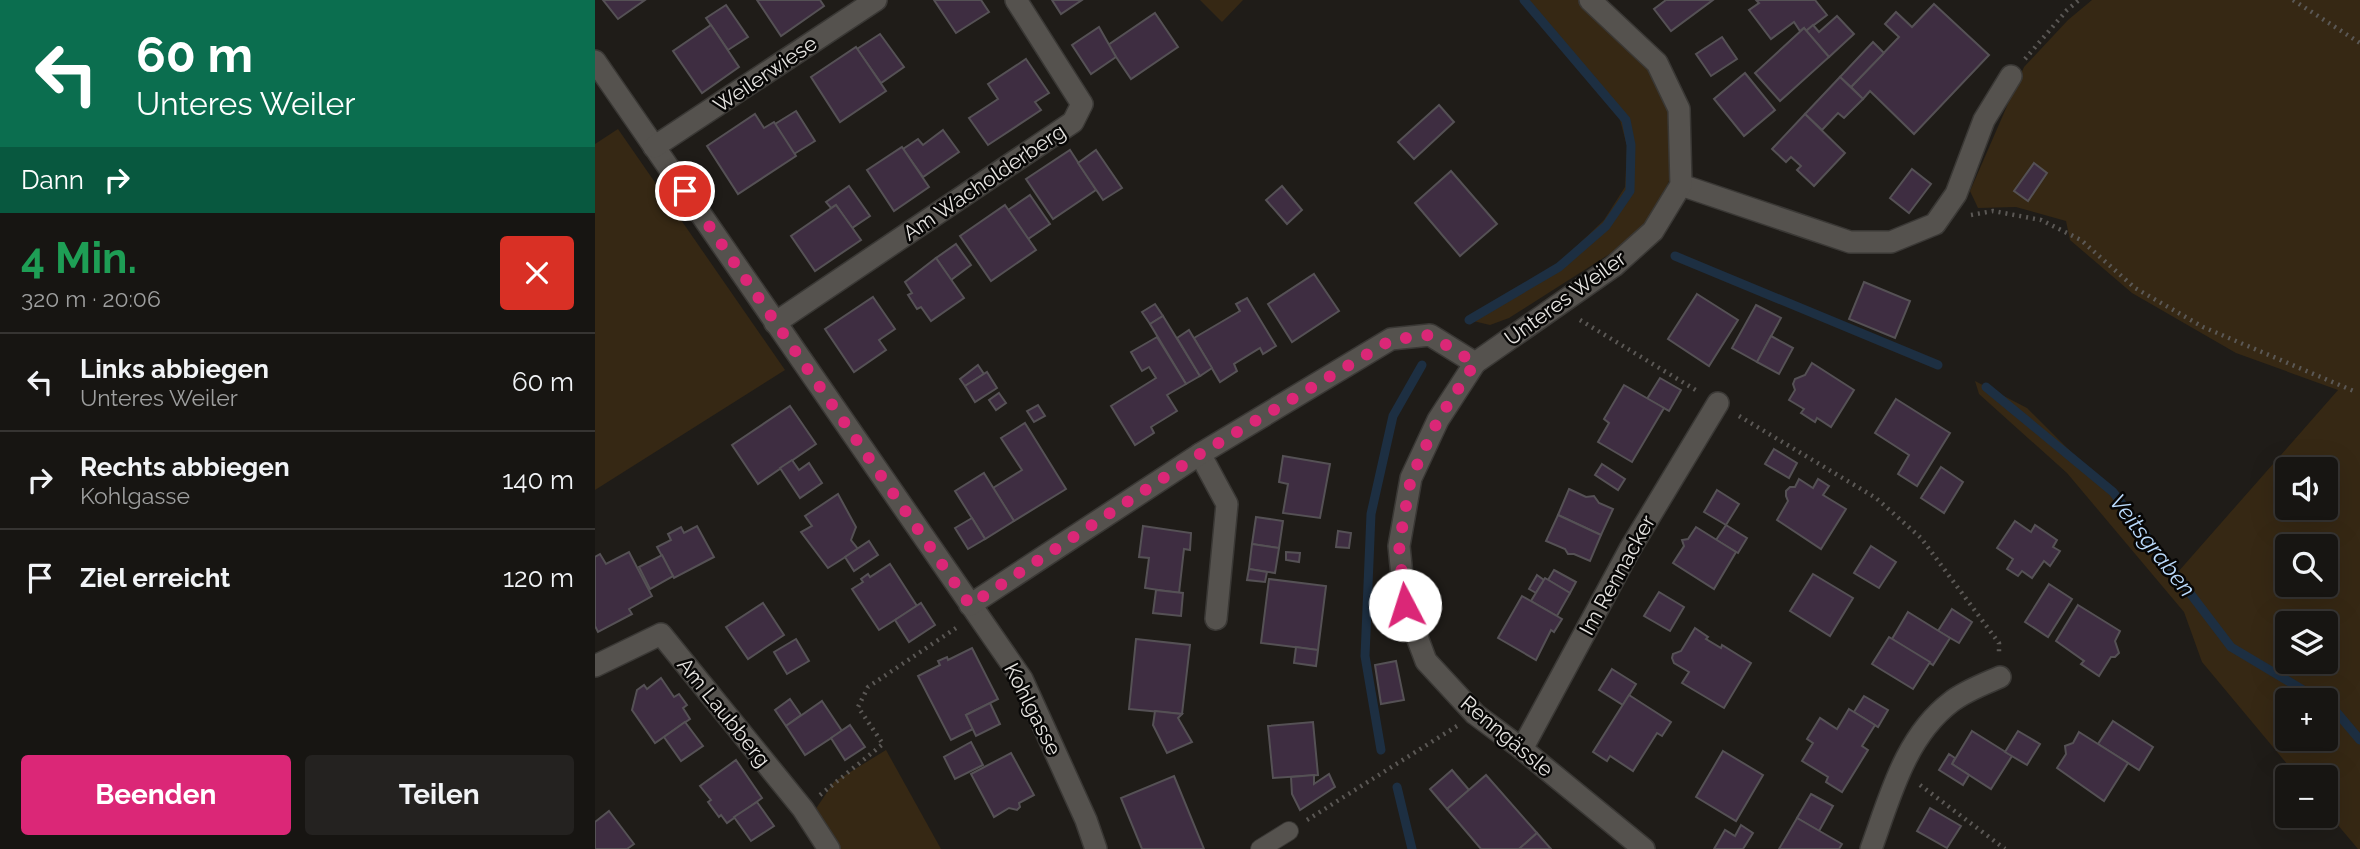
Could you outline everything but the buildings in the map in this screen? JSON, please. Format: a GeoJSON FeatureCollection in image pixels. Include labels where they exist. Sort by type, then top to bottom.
{"type":"FeatureCollection","features":[{"type":"Feature","properties":{"kind":"street","name":"Weilerwiese"},"geometry":{"type":"LineString","coordinates":[[654,147],[876,0]]}},
{"type":"Feature","properties":{"kind":"street","name":"Am Wacholderberg"},"geometry":{"type":"LineString","coordinates":[[775,323],[1073,122],[1082,104],[1016,0]]}},
{"type":"Feature","properties":{"kind":"street"},"geometry":{"type":"LineString","coordinates":[[1590,0],[1657,63],[1679,109],[1681,185],[1850,242],[1891,242],[1935,223],[1956,194],[1984,120],[2011,76]]}},
{"type":"Feature","properties":{"kind":"street","name":"Kohlgasse"},"geometry":{"type":"LineString","coordinates":[[595,61],[1022,679],[1086,820],[1096,849]]}},
{"type":"Feature","properties":{"kind":"street","name":"Unteres Weiler"},"geometry":{"type":"LineString","coordinates":[[1475,363],[1614,266],[1653,230],[1681,185]]}},
{"type":"Feature","properties":{"kind":"street"},"geometry":{"type":"LineString","coordinates":[[970,605],[1200,454],[1391,340],[1430,335],[1475,363]]}},
{"type":"Feature","properties":{"kind":"street","name":"Renngässle"},"geometry":{"type":"LineString","coordinates":[[1475,363],[1438,420],[1411,478],[1399,545],[1405,605],[1426,661],[1475,714],[1644,849]]}},
{"type":"Feature","properties":{"kind":"street","name":"Im Rennacker"},"geometry":{"type":"LineString","coordinates":[[1522,749],[1630,549],[1718,403]]}},
{"type":"Feature","properties":{"kind":"street"},"geometry":{"type":"LineString","coordinates":[[1200,454],[1227,504],[1216,619]]}},
{"type":"Feature","properties":{"kind":"street","name":"Am Laubberg"},"geometry":{"type":"LineString","coordinates":[[595,666],[661,634],[803,809],[829,849]]}},
{"type":"Feature","properties":{"kind":"street"},"geometry":{"type":"LineString","coordinates":[[1871,849],[1900,770],[1920,734],[1951,701],[2000,677]]}},
{"type":"Feature","properties":{"kind":"lane"},"geometry":{"type":"LineString","coordinates":[[1260,849],[1289,831]]}},
{"type":"Feature","properties":{"kind":"path"},"geometry":{"type":"LineString","coordinates":[[2011,76],[2067,10],[2079,0]]}},
{"type":"Feature","properties":{"kind":"path"},"geometry":{"type":"LineString","coordinates":[[2293,0],[2360,43]]}},
{"type":"Feature","properties":{"kind":"path"},"geometry":{"type":"LineString","coordinates":[[1935,223],[1993,211],[2041,220],[2081,240],[2135,288],[2203,327],[2356,392]]}},
{"type":"Feature","properties":{"kind":"path"},"geometry":{"type":"LineString","coordinates":[[1556,305],[1876,498],[1921,538],[1999,643],[2000,677]]}},
{"type":"Feature","properties":{"kind":"path"},"geometry":{"type":"LineString","coordinates":[[803,809],[883,744],[858,707],[868,687],[963,624],[970,605]]}},
{"type":"Feature","properties":{"kind":"path"},"geometry":{"type":"LineString","coordinates":[[1289,831],[1475,714]]}},
{"type":"Feature","properties":{"kind":"path"},"geometry":{"type":"LineString","coordinates":[[1900,770],[2005,849]]}},
{"type":"Feature","properties":{"kind":"shaded area"},"geometry":{"type":"Polygon","coordinates":[[[1200,0],[1243,0],[1222,22],[1200,0]]]}},
{"type":"Feature","properties":{"kind":"shaded area"},"geometry":{"type":"Polygon","coordinates":[[[1523,0],[1582,0],[1654,71],[1670,116],[1675,168],[1651,220],[1619,248],[1509,318],[1490,325],[1473,321],[1557,265],[1604,220],[1625,187],[1627,146],[1617,109],[1523,0]]]}},
{"type":"Feature","properties":{"kind":"shaded area"},"geometry":{"type":"Polygon","coordinates":[[[2092,0],[2360,0],[2360,849],[2338,825],[2338,765],[2288,765],[2276,751],[2338,751],[2338,688],[2275,688],[2275,749],[2202,662],[2184,612],[2067,473],[1979,394],[1975,381],[2027,408],[2140,521],[2178,572],[2275,462],[2275,520],[2338,520],[2338,457],[2279,457],[2338,390],[2236,353],[2132,293],[2070,240],[2066,221],[2016,207],[1978,208],[1970,191],[2024,67],[2068,20],[2092,0]]]}},
{"type":"Feature","properties":{"kind":"shaded area"},"geometry":{"type":"Polygon","coordinates":[[[618,129],[785,370],[595,490],[595,144],[618,129]]]}},
{"type":"Feature","properties":{"kind":"shaded area"},"geometry":{"type":"Polygon","coordinates":[[[886,750],[941,849],[841,849],[815,810],[834,782],[886,750]]]}},
{"type":"Feature","properties":{"kind":"waterway"},"geometry":{"type":"LineString","coordinates":[[1469,320],[1559,267],[1606,226],[1630,191],[1631,145],[1626,120],[1524,0]]}},
{"type":"Feature","properties":{"kind":"waterway","name":"Veitsgraben"},"geometry":{"type":"LineString","coordinates":[[1675,256],[1938,365]]}},
{"type":"Feature","properties":{"kind":"waterway"},"geometry":{"type":"LineString","coordinates":[[1381,750],[1365,656],[1371,514],[1393,416],[1422,365]]}},
{"type":"Feature","properties":{"kind":"waterway","name":"Veitsgraben"},"geometry":{"type":"LineString","coordinates":[[1986,387],[2113,492],[2231,647],[2300,688]]}},
{"type":"Feature","properties":{"kind":"waterway","name":"Veitsgraben"},"geometry":{"type":"LineString","coordinates":[[2338,714],[2360,740]]}},
{"type":"Feature","properties":{"kind":"waterway"},"geometry":{"type":"LineString","coordinates":[[1397,787],[1412,849]]}},
{"type":"Feature","properties":{"kind":"route"},"geometry":{"type":"LineString","coordinates":[[685,191],[970,605],[1200,454],[1391,340],[1430,335],[1475,363],[1438,420],[1411,478],[1399,545],[1405,605]]}}]}
